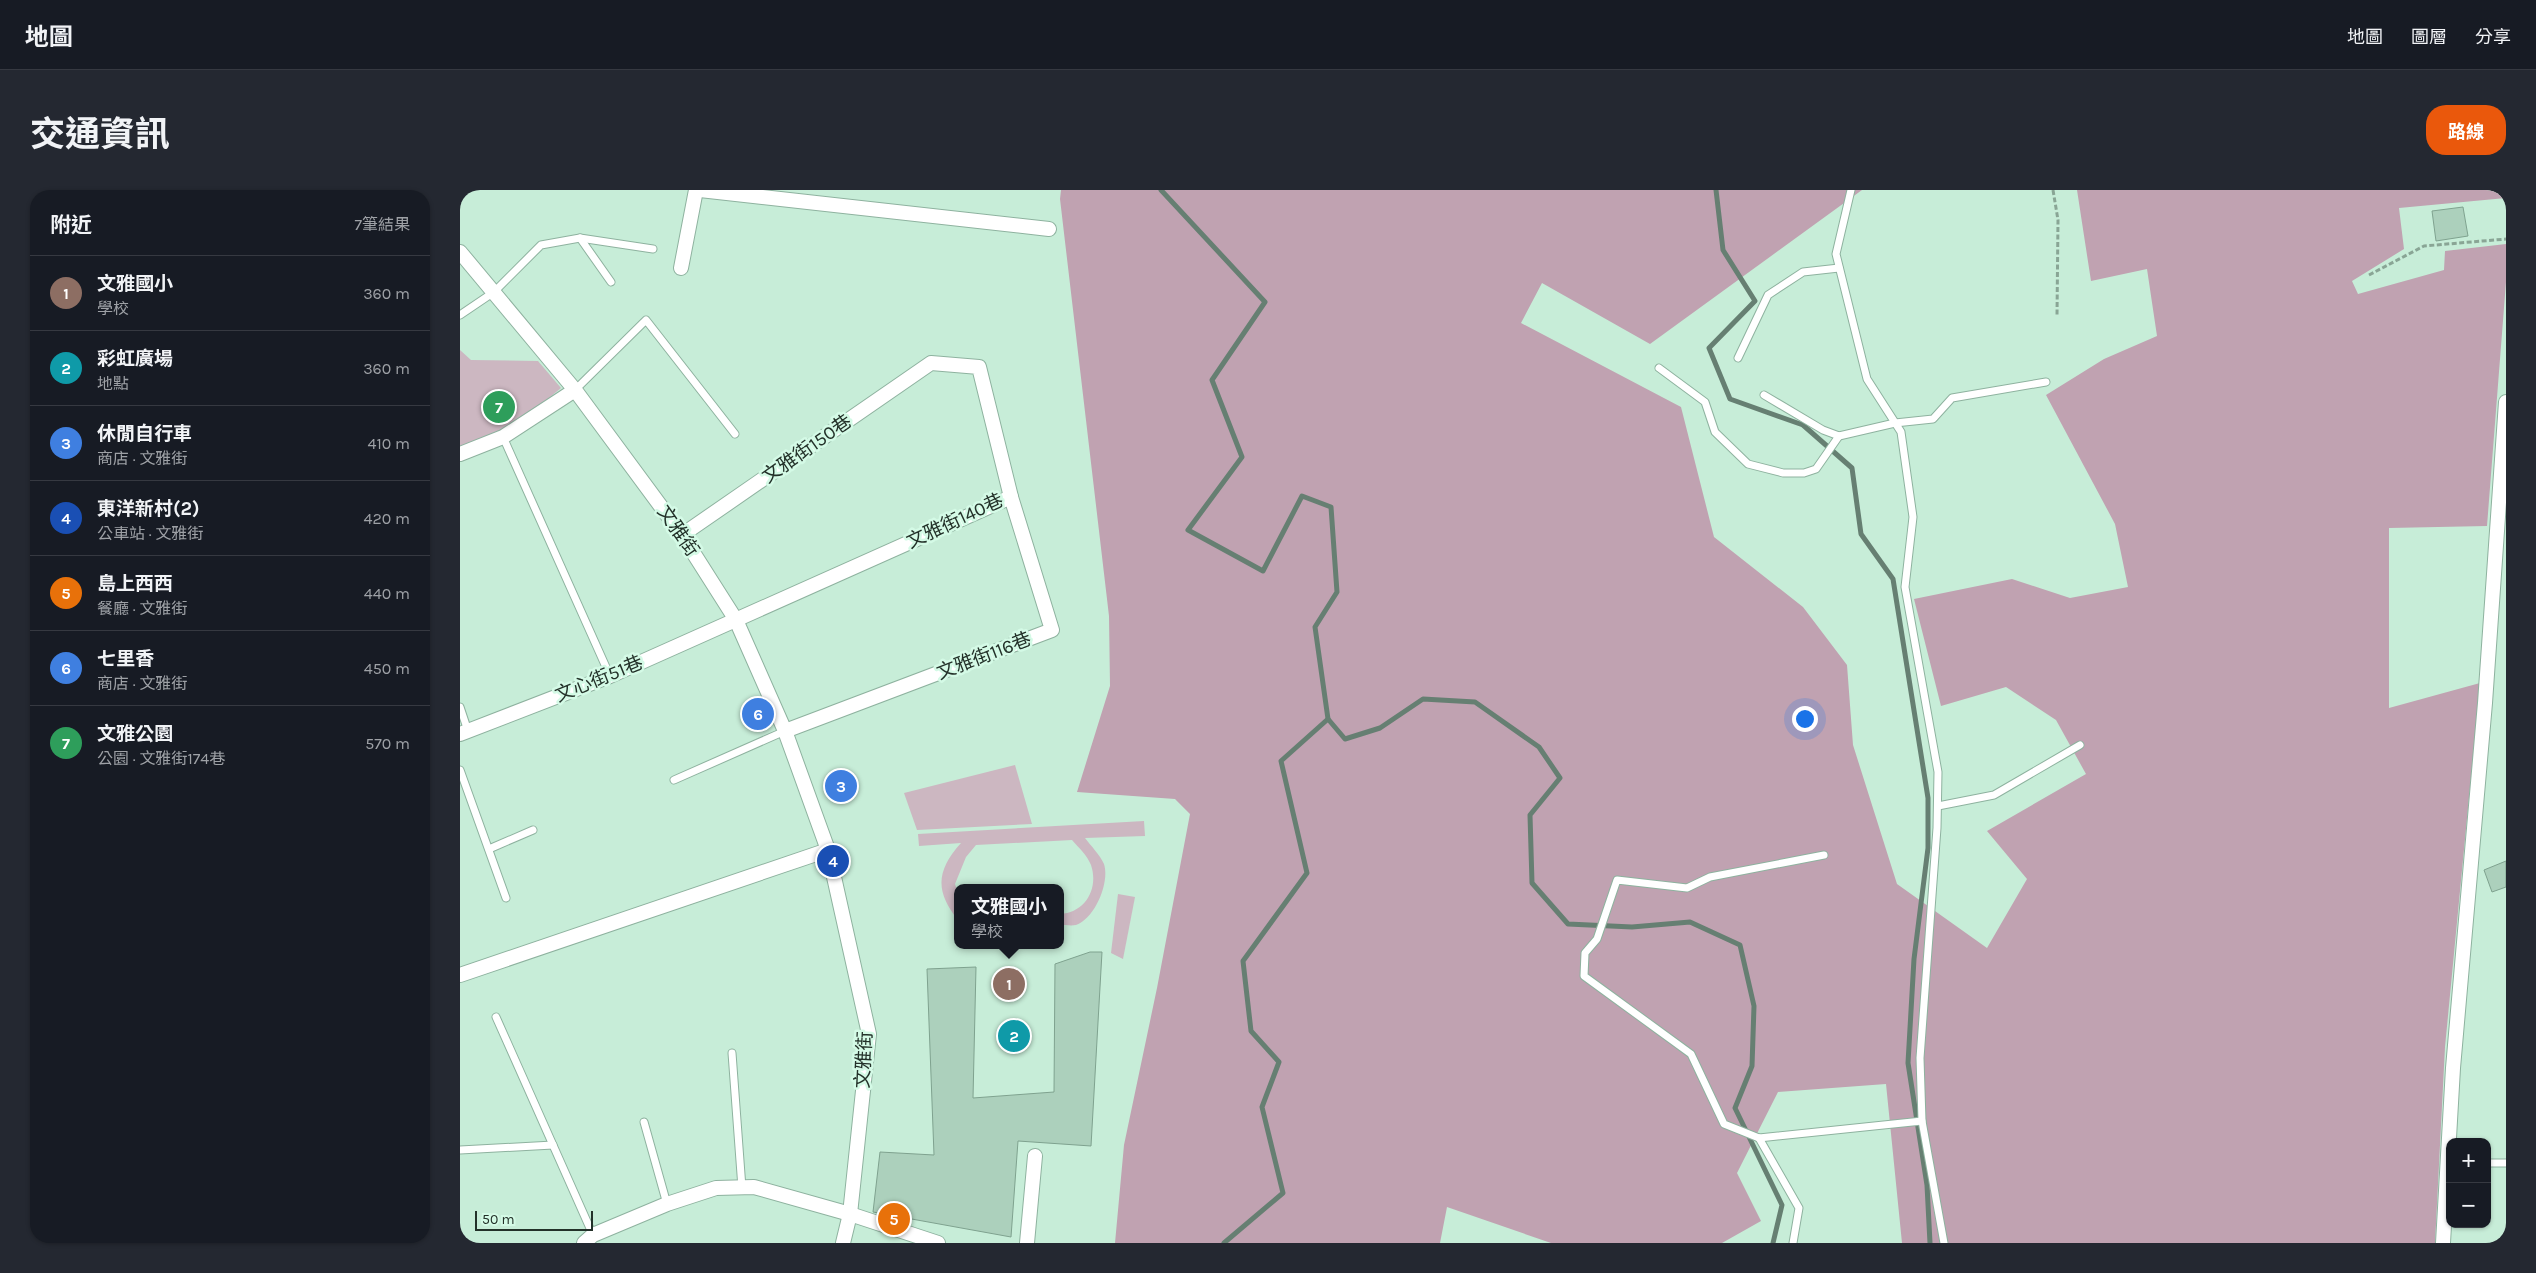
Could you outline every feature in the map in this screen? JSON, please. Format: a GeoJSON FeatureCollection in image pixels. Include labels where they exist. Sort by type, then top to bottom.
{"type":"FeatureCollection","features":[{"type":"Feature","properties":{"kind":"street"},"geometry":{"type":"LineString","coordinates":[[682,268],[696,190]]}},
{"type":"Feature","properties":{"kind":"street"},"geometry":{"type":"LineString","coordinates":[[700,190],[1049,229]]}},
{"type":"Feature","properties":{"kind":"street","name":"文雅街"},"geometry":{"type":"LineString","coordinates":[[460,252],[575,390],[682,535],[736,620],[785,731],[828,850],[869,1034],[850,1214],[843,1243]]}},
{"type":"Feature","properties":{"kind":"street","name":"文雅街140巷"},"geometry":{"type":"LineString","coordinates":[[736,620],[1011,497],[979,367],[931,363]]}},
{"type":"Feature","properties":{"kind":"street","name":"文雅街150巷"},"geometry":{"type":"LineString","coordinates":[[682,535],[931,363]]}},
{"type":"Feature","properties":{"kind":"street"},"geometry":{"type":"LineString","coordinates":[[460,454],[502,437],[575,390]]}},
{"type":"Feature","properties":{"kind":"street"},"geometry":{"type":"LineString","coordinates":[[2450,1138],[2485,703],[2506,402]]}},
{"type":"Feature","properties":{"kind":"street","name":"文雅街116巷"},"geometry":{"type":"LineString","coordinates":[[785,731],[1052,630],[1011,497]]}},
{"type":"Feature","properties":{"kind":"street","name":"文心街51巷"},"geometry":{"type":"LineString","coordinates":[[464,732],[610,676],[736,620]]}},
{"type":"Feature","properties":{"kind":"street"},"geometry":{"type":"LineString","coordinates":[[460,975],[828,850]]}},
{"type":"Feature","properties":{"kind":"street"},"geometry":{"type":"LineString","coordinates":[[1026,1243],[1035,1156]]}},
{"type":"Feature","properties":{"kind":"street"},"geometry":{"type":"LineString","coordinates":[[2443,1243],[2447,1183]]}},
{"type":"Feature","properties":{"kind":"street"},"geometry":{"type":"LineString","coordinates":[[589,1239],[667,1204],[716,1188],[754,1187],[850,1214],[938,1243]]}},
{"type":"Feature","properties":{"kind":"lane"},"geometry":{"type":"LineString","coordinates":[[1851,190],[1836,254],[1867,379],[1901,432],[1913,517],[1905,587],[1938,772],[1938,806],[1920,1058],[1921,1121],[1944,1243]]}},
{"type":"Feature","properties":{"kind":"lane"},"geometry":{"type":"LineString","coordinates":[[580,238],[611,282]]}},
{"type":"Feature","properties":{"kind":"lane"},"geometry":{"type":"LineString","coordinates":[[460,315],[494,292],[541,246],[580,238],[653,249]]}},
{"type":"Feature","properties":{"kind":"lane"},"geometry":{"type":"LineString","coordinates":[[1738,358],[1768,295],[1804,272],[1839,268]]}},
{"type":"Feature","properties":{"kind":"lane"},"geometry":{"type":"LineString","coordinates":[[575,390],[646,320],[735,434]]}},
{"type":"Feature","properties":{"kind":"lane"},"geometry":{"type":"LineString","coordinates":[[1658,368],[1705,402],[1715,432],[1748,464],[1783,473],[1804,473],[1816,469],[1839,436]]}},
{"type":"Feature","properties":{"kind":"lane"},"geometry":{"type":"LineString","coordinates":[[1764,395],[1823,430],[1839,436],[1895,423],[1933,419],[1952,398],[2046,382]]}},
{"type":"Feature","properties":{"kind":"lane"},"geometry":{"type":"LineString","coordinates":[[502,437],[610,676]]}},
{"type":"Feature","properties":{"kind":"lane"},"geometry":{"type":"LineString","coordinates":[[460,706],[464,732]]}},
{"type":"Feature","properties":{"kind":"lane"},"geometry":{"type":"LineString","coordinates":[[674,780],[785,731]]}},
{"type":"Feature","properties":{"kind":"lane"},"geometry":{"type":"LineString","coordinates":[[1938,806],[1994,795],[2080,745]]}},
{"type":"Feature","properties":{"kind":"lane"},"geometry":{"type":"LineString","coordinates":[[460,770],[506,898]]}},
{"type":"Feature","properties":{"kind":"lane"},"geometry":{"type":"LineString","coordinates":[[488,849],[533,830]]}},
{"type":"Feature","properties":{"kind":"lane"},"geometry":{"type":"LineString","coordinates":[[1824,855],[1710,878],[1687,888],[1617,880],[1599,933],[1585,953],[1584,976],[1691,1054],[1724,1124],[1756,1137],[1921,1121]]}},
{"type":"Feature","properties":{"kind":"lane"},"geometry":{"type":"LineString","coordinates":[[496,1016],[553,1145],[589,1239]]}},
{"type":"Feature","properties":{"kind":"lane"},"geometry":{"type":"LineString","coordinates":[[732,1053],[742,1188]]}},
{"type":"Feature","properties":{"kind":"lane"},"geometry":{"type":"LineString","coordinates":[[644,1122],[667,1204]]}},
{"type":"Feature","properties":{"kind":"lane"},"geometry":{"type":"LineString","coordinates":[[1756,1137],[1798,1208],[1793,1243]]}},
{"type":"Feature","properties":{"kind":"lane"},"geometry":{"type":"LineString","coordinates":[[460,1150],[553,1145]]}},
{"type":"Feature","properties":{"kind":"lane"},"geometry":{"type":"LineString","coordinates":[[2491,1163],[2506,1163]]}},
{"type":"Feature","properties":{"kind":"path"},"geometry":{"type":"LineString","coordinates":[[2053,190],[2058,220],[2057,316]]}},
{"type":"Feature","properties":{"kind":"path"},"geometry":{"type":"LineString","coordinates":[[2369,275],[2424,246],[2506,239]]}},
{"type":"Feature","properties":{"kind":"shaded area"},"geometry":{"type":"Polygon","coordinates":[[[1061,190],[1862,190],[1650,344],[1542,283],[1521,323],[1681,407],[1714,537],[1803,607],[1847,665],[1853,745],[1897,884],[1987,948],[2027,879],[1987,831],[2086,774],[2056,720],[2006,687],[1941,706],[1914,599],[2012,579],[2070,598],[2128,587],[2115,524],[2046,395],[2104,359],[2157,336],[2147,269],[2091,281],[2077,190],[2506,190],[2506,198],[2399,208],[2404,249],[2352,281],[2358,294],[2444,270],[2445,251],[2506,244],[2506,282],[2487,526],[2389,528],[2389,708],[2480,683],[2445,1047],[2435,1243],[1902,1243],[1886,1084],[1778,1092],[1737,1173],[1761,1221],[1722,1243],[1551,1243],[1447,1207],[1440,1243],[1115,1243],[1124,1145],[1157,988],[1190,814],[1175,799],[1077,792],[1110,686],[1109,616],[1060,199],[1061,190]]]}},
{"type":"Feature","properties":{"kind":"shaded area"},"geometry":{"type":"Polygon","coordinates":[[[460,350],[471,360],[538,361],[561,388],[516,425],[460,455],[460,350]]]}},
{"type":"Feature","properties":{"kind":"shaded area"},"geometry":{"type":"Polygon","coordinates":[[[1015,765],[1032,824],[917,830],[904,793],[1015,765]]]}},
{"type":"Feature","properties":{"kind":"shaded area"},"geometry":{"type":"Polygon","coordinates":[[[1144,821],[1145,836],[1085,838],[1104,864],[1105,880],[1103,890],[1095,908],[1083,921],[1076,925],[1064,925],[1064,914],[1077,909],[1083,904],[1088,898],[1093,883],[1091,865],[1072,840],[976,845],[966,857],[954,884],[954,915],[945,900],[942,881],[947,863],[961,843],[919,846],[918,834],[1144,821]]]}},
{"type":"Feature","properties":{"kind":"shaded area"},"geometry":{"type":"Polygon","coordinates":[[[1118,894],[1135,897],[1123,959],[1111,953],[1118,894]]]}},
{"type":"Feature","properties":{"kind":"building"},"geometry":{"type":"Polygon","coordinates":[[[2463,207],[2468,236],[2436,241],[2432,211],[2463,207]]]}},
{"type":"Feature","properties":{"kind":"building"},"geometry":{"type":"Polygon","coordinates":[[[2506,861],[2506,887],[2492,892],[2484,870],[2506,861]]]}},
{"type":"Feature","properties":{"kind":"building"},"geometry":{"type":"Polygon","coordinates":[[[1090,952],[1102,952],[1091,1146],[1018,1141],[1011,1237],[873,1212],[880,1152],[934,1155],[927,969],[976,967],[973,1098],[1054,1092],[1055,964],[1090,952]]]}},
{"type":"Feature","properties":{"kind":"waterway"},"geometry":{"type":"LineString","coordinates":[[1161,190],[1265,302],[1212,380],[1242,457],[1188,530],[1263,571],[1302,496],[1331,507],[1337,592],[1315,627],[1328,719],[1281,761],[1307,873],[1243,961],[1251,1031],[1279,1062],[1262,1107],[1283,1193],[1224,1243]]}},
{"type":"Feature","properties":{"kind":"waterway"},"geometry":{"type":"LineString","coordinates":[[1716,190],[1723,250],[1755,301],[1709,348],[1730,399],[1803,425],[1852,468],[1861,534],[1893,579],[1928,798],[1928,848],[1914,959],[1908,1063],[1927,1185],[1930,1243]]}},
{"type":"Feature","properties":{"kind":"waterway"},"geometry":{"type":"LineString","coordinates":[[1328,719],[1345,739],[1380,728],[1423,699],[1475,702],[1539,747],[1560,778],[1530,815],[1532,883],[1568,924],[1632,927],[1690,922],[1740,945],[1754,1006],[1752,1066],[1735,1108],[1782,1205],[1773,1243]]}},
{"type":"Feature","properties":{"kind":"place","name":"文雅公園"},"geometry":{"type":"Point","coordinates":[499,407]}},
{"type":"Feature","properties":{"kind":"place","name":"七里香"},"geometry":{"type":"Point","coordinates":[758,714]}},
{"type":"Feature","properties":{"kind":"place","name":"休閒自行車"},"geometry":{"type":"Point","coordinates":[841,786]}},
{"type":"Feature","properties":{"kind":"place","name":"東洋新村(2)"},"geometry":{"type":"Point","coordinates":[833,861]}},
{"type":"Feature","properties":{"kind":"place","name":"文雅國小"},"geometry":{"type":"Point","coordinates":[1009,984]}},
{"type":"Feature","properties":{"kind":"place","name":"彩虹廣場"},"geometry":{"type":"Point","coordinates":[1014,1036]}},
{"type":"Feature","properties":{"kind":"place","name":"島上西西"},"geometry":{"type":"Point","coordinates":[894,1219]}}]}
